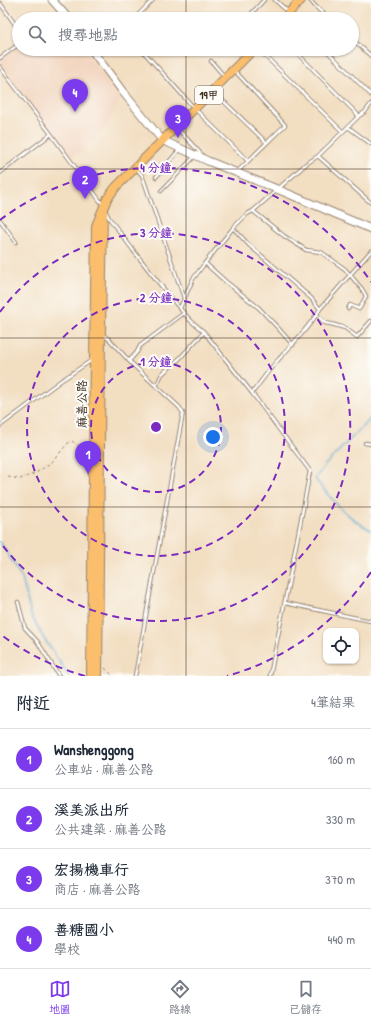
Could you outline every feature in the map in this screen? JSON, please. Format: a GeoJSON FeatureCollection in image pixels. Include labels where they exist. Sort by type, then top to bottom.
{"type":"FeatureCollection","features":[{"type":"Feature","properties":{"kind":"main road"},"geometry":{"type":"LineString","coordinates":[[289,12],[301,0]]}},
{"type":"Feature","properties":{"kind":"main road","name":"麻善公路"},"geometry":{"type":"LineString","coordinates":[[96,674],[96,226],[107,199],[112,191],[247,56]]}},
{"type":"Feature","properties":{"kind":"main road","name":"麻善公路"},"geometry":{"type":"LineString","coordinates":[[96,674],[91,658],[94,359],[97,333]]}},
{"type":"Feature","properties":{"kind":"street"},"geometry":{"type":"LineString","coordinates":[[52,0],[63,12]]}},
{"type":"Feature","properties":{"kind":"street"},"geometry":{"type":"LineString","coordinates":[[96,56],[162,140],[195,156],[278,189],[371,229]]}},
{"type":"Feature","properties":{"kind":"lane"},"geometry":{"type":"LineString","coordinates":[[141,12],[153,0]]}},
{"type":"Feature","properties":{"kind":"lane"},"geometry":{"type":"LineString","coordinates":[[252,12],[264,0]]}},
{"type":"Feature","properties":{"kind":"lane"},"geometry":{"type":"LineString","coordinates":[[275,0],[289,12]]}},
{"type":"Feature","properties":{"kind":"lane"},"geometry":{"type":"LineString","coordinates":[[310,0],[321,12]]}},
{"type":"Feature","properties":{"kind":"lane"},"geometry":{"type":"LineString","coordinates":[[0,3],[12,20]]}},
{"type":"Feature","properties":{"kind":"lane"},"geometry":{"type":"LineString","coordinates":[[359,45],[371,56]]}},
{"type":"Feature","properties":{"kind":"lane"},"geometry":{"type":"LineString","coordinates":[[0,58],[12,49]]}},
{"type":"Feature","properties":{"kind":"lane"},"geometry":{"type":"LineString","coordinates":[[147,56],[195,109],[248,161]]}},
{"type":"Feature","properties":{"kind":"lane"},"geometry":{"type":"LineString","coordinates":[[265,56],[343,132]]}},
{"type":"Feature","properties":{"kind":"lane"},"geometry":{"type":"LineString","coordinates":[[300,56],[359,116]]}},
{"type":"Feature","properties":{"kind":"lane"},"geometry":{"type":"LineString","coordinates":[[332,56],[371,95]]}},
{"type":"Feature","properties":{"kind":"lane"},"geometry":{"type":"LineString","coordinates":[[211,61],[226,77]]}},
{"type":"Feature","properties":{"kind":"lane"},"geometry":{"type":"LineString","coordinates":[[0,67],[95,194],[104,207],[109,218],[133,250],[170,297],[204,332],[310,471],[270,676]]}},
{"type":"Feature","properties":{"kind":"lane"},"geometry":{"type":"LineString","coordinates":[[233,70],[285,125],[236,173]]}},
{"type":"Feature","properties":{"kind":"lane"},"geometry":{"type":"LineString","coordinates":[[213,91],[267,143]]}},
{"type":"Feature","properties":{"kind":"lane"},"geometry":{"type":"LineString","coordinates":[[180,308],[193,280],[233,228],[247,214],[306,164],[318,156],[365,112],[371,104]]}},
{"type":"Feature","properties":{"kind":"lane"},"geometry":{"type":"LineString","coordinates":[[176,127],[208,161]]}},
{"type":"Feature","properties":{"kind":"lane"},"geometry":{"type":"LineString","coordinates":[[348,127],[371,144]]}},
{"type":"Feature","properties":{"kind":"lane"},"geometry":{"type":"LineString","coordinates":[[0,173],[51,134]]}},
{"type":"Feature","properties":{"kind":"lane"},"geometry":{"type":"LineString","coordinates":[[156,176],[181,148]]}},
{"type":"Feature","properties":{"kind":"lane"},"geometry":{"type":"LineString","coordinates":[[161,191],[195,156]]}},
{"type":"Feature","properties":{"kind":"lane"},"geometry":{"type":"LineString","coordinates":[[318,156],[371,203]]}},
{"type":"Feature","properties":{"kind":"lane"},"geometry":{"type":"LineString","coordinates":[[135,167],[142,175],[184,298]]}},
{"type":"Feature","properties":{"kind":"lane"},"geometry":{"type":"LineString","coordinates":[[252,211],[284,236],[306,250],[321,252],[350,274],[366,296],[359,309],[350,305],[348,309]]}},
{"type":"Feature","properties":{"kind":"lane"},"geometry":{"type":"LineString","coordinates":[[0,220],[16,242]]}},
{"type":"Feature","properties":{"kind":"lane"},"geometry":{"type":"LineString","coordinates":[[233,228],[249,246],[311,298],[320,309]]}},
{"type":"Feature","properties":{"kind":"lane"},"geometry":{"type":"LineString","coordinates":[[252,393],[278,360],[293,345],[317,315],[320,309],[371,251]]}},
{"type":"Feature","properties":{"kind":"lane"},"geometry":{"type":"LineString","coordinates":[[205,263],[259,308],[293,345]]}},
{"type":"Feature","properties":{"kind":"lane"},"geometry":{"type":"LineString","coordinates":[[129,361],[140,346],[184,313]]}},
{"type":"Feature","properties":{"kind":"lane"},"geometry":{"type":"LineString","coordinates":[[317,315],[325,323],[345,328],[357,337],[371,321]]}},
{"type":"Feature","properties":{"kind":"lane"},"geometry":{"type":"LineString","coordinates":[[156,386],[162,374],[180,358],[204,332]]}},
{"type":"Feature","properties":{"kind":"lane"},"geometry":{"type":"LineString","coordinates":[[97,333],[109,338],[129,361],[180,407],[183,413],[134,676]]}},
{"type":"Feature","properties":{"kind":"lane"},"geometry":{"type":"LineString","coordinates":[[0,426],[59,382],[94,359]]}},
{"type":"Feature","properties":{"kind":"lane"},"geometry":{"type":"LineString","coordinates":[[365,443],[371,444]]}},
{"type":"Feature","properties":{"kind":"lane"},"geometry":{"type":"LineString","coordinates":[[18,602],[25,628],[37,641],[60,676]]}},
{"type":"Feature","properties":{"kind":"lane"},"geometry":{"type":"LineString","coordinates":[[285,603],[371,621]]}},
{"type":"Feature","properties":{"kind":"path"},"geometry":{"type":"LineString","coordinates":[[8,477],[20,479],[36,473],[52,462],[68,443],[72,441],[83,449],[93,461]]}},
{"type":"Feature","properties":{"kind":"path"},"geometry":{"type":"LineString","coordinates":[[96,674],[104,667],[113,676]]}},
{"type":"Feature","properties":{"kind":"shaded area"},"geometry":{"type":"Polygon","coordinates":[[[12,51],[12,56],[88,56],[120,100],[108,124],[85,149],[71,159],[0,63],[0,59],[12,51]]]}},
{"type":"Feature","properties":{"kind":"waterway"},"geometry":{"type":"LineString","coordinates":[[371,418],[324,466],[315,479],[347,514],[371,530]]}},
{"type":"Feature","properties":{"kind":"waterway"},"geometry":{"type":"LineString","coordinates":[[0,542],[22,578],[31,615],[43,637],[69,676]]}},
{"type":"Feature","properties":{"kind":"place","name":"善糖國小"},"geometry":{"type":"Point","coordinates":[75,112]}},
{"type":"Feature","properties":{"kind":"place","name":"宏揚機車行"},"geometry":{"type":"Point","coordinates":[178,138]}},
{"type":"Feature","properties":{"kind":"place","name":"溪美派出所"},"geometry":{"type":"Point","coordinates":[85,199]}},
{"type":"Feature","properties":{"kind":"place","name":"Wanshenggong"},"geometry":{"type":"Point","coordinates":[88,474]}}]}
